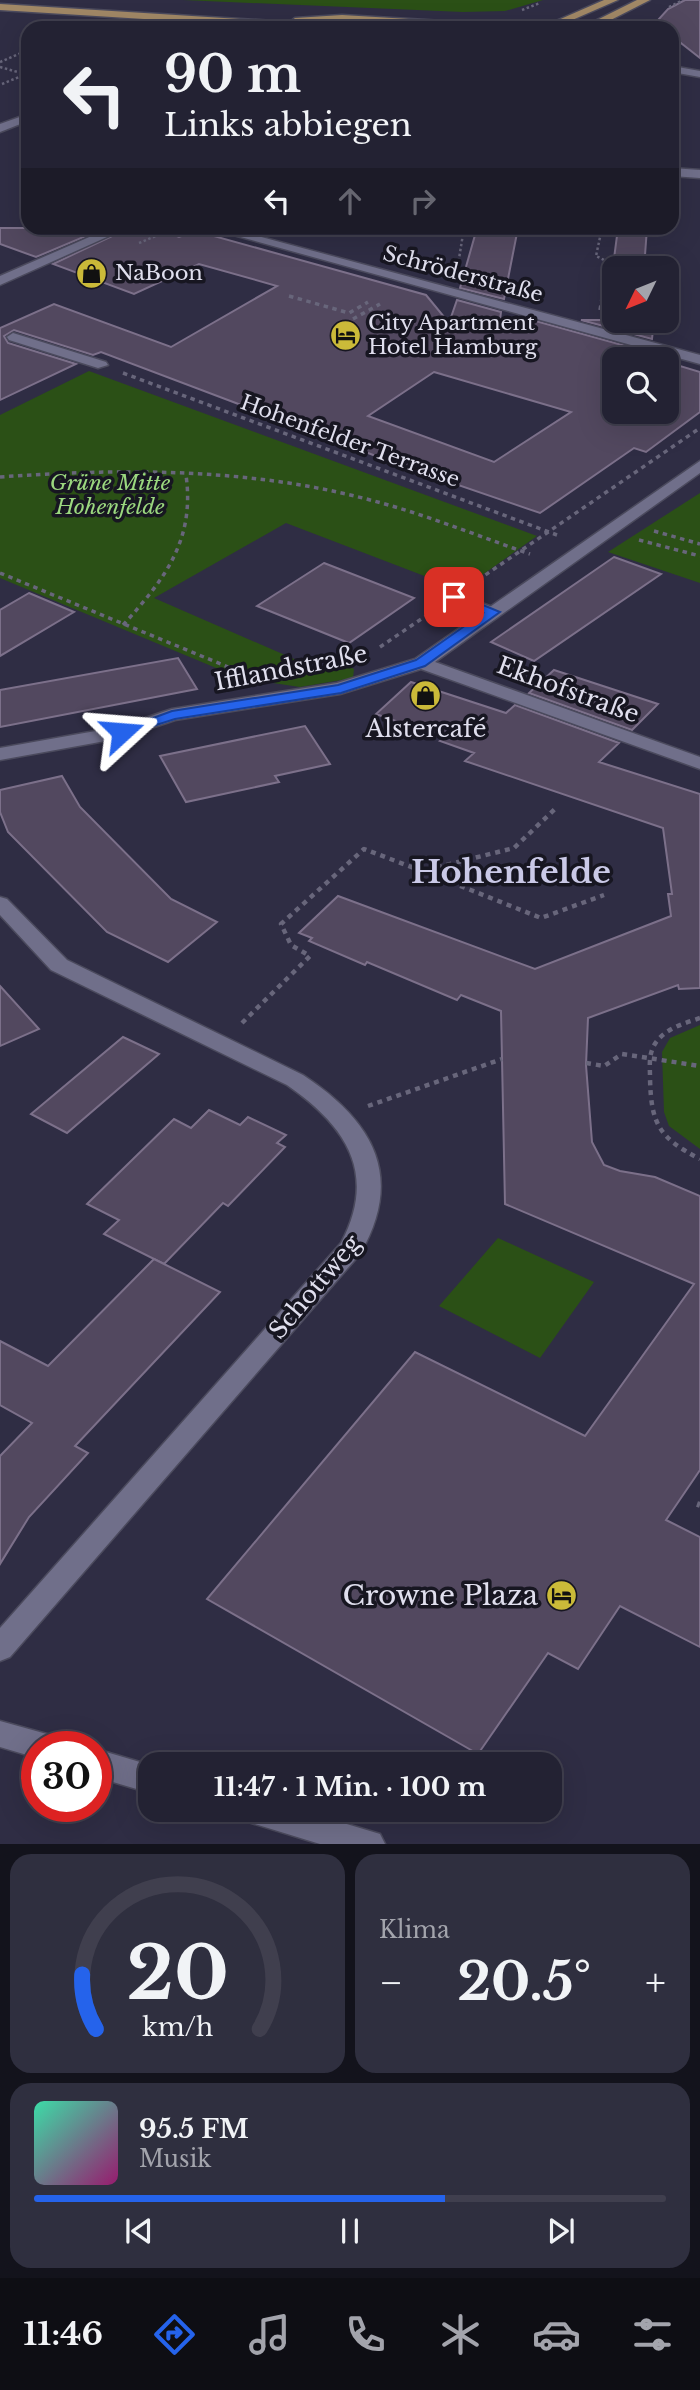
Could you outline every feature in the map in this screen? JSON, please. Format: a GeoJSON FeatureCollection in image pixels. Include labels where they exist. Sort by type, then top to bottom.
{"type":"FeatureCollection","features":[{"type":"Feature","properties":{"kind":"main road"},"geometry":{"type":"LineString","coordinates":[[562,21],[613,0]]}},
{"type":"Feature","properties":{"kind":"main road"},"geometry":{"type":"LineString","coordinates":[[601,21],[645,0]]}},
{"type":"Feature","properties":{"kind":"main road"},"geometry":{"type":"LineString","coordinates":[[0,7],[251,21]]}},
{"type":"Feature","properties":{"kind":"main road"},"geometry":{"type":"LineString","coordinates":[[287,21],[342,18],[393,21]]}},
{"type":"Feature","properties":{"kind":"street"},"geometry":{"type":"LineString","coordinates":[[679,59],[700,63]]}},
{"type":"Feature","properties":{"kind":"street"},"geometry":{"type":"LineString","coordinates":[[679,70],[700,74]]}},
{"type":"Feature","properties":{"kind":"street"},"geometry":{"type":"LineString","coordinates":[[0,114],[21,116]]}},
{"type":"Feature","properties":{"kind":"street"},"geometry":{"type":"LineString","coordinates":[[0,128],[21,119]]}},
{"type":"Feature","properties":{"kind":"street"},"geometry":{"type":"LineString","coordinates":[[679,172],[700,174]]}},
{"type":"Feature","properties":{"kind":"street"},"geometry":{"type":"LineString","coordinates":[[0,281],[104,235]]}},
{"type":"Feature","properties":{"kind":"street","name":"Schröderstraße"},"geometry":{"type":"LineString","coordinates":[[241,235],[700,360]]}},
{"type":"Feature","properties":{"kind":"street","name":"Ifflandstraße"},"geometry":{"type":"LineString","coordinates":[[0,754],[122,732],[172,715],[341,688],[421,663],[700,466]]}},
{"type":"Feature","properties":{"kind":"street","name":"Ekhofstraße"},"geometry":{"type":"LineString","coordinates":[[421,663],[700,762]]}},
{"type":"Feature","properties":{"kind":"street","name":"Schottweg"},"geometry":{"type":"LineString","coordinates":[[0,903],[59,965],[314,1091],[341,1115],[362,1149],[372,1200],[361,1234],[0,1648]]}},
{"type":"Feature","properties":{"kind":"street"},"geometry":{"type":"LineString","coordinates":[[0,1734],[21,1740]]}},
{"type":"Feature","properties":{"kind":"street"},"geometry":{"type":"LineString","coordinates":[[112,1768],[138,1775]]}},
{"type":"Feature","properties":{"kind":"street"},"geometry":{"type":"LineString","coordinates":[[294,1822],[369,1844]]}},
{"type":"Feature","properties":{"kind":"lane"},"geometry":{"type":"LineString","coordinates":[[13,337],[102,365]]}},
{"type":"Feature","properties":{"kind":"lane"},"geometry":{"type":"LineString","coordinates":[[454,597],[493,612]]}},
{"type":"Feature","properties":{"kind":"path"},"geometry":{"type":"LineString","coordinates":[[519,12],[549,0]]}},
{"type":"Feature","properties":{"kind":"path"},"geometry":{"type":"LineString","coordinates":[[0,62],[21,53]]}},
{"type":"Feature","properties":{"kind":"path"},"geometry":{"type":"LineString","coordinates":[[0,67],[21,73]]}},
{"type":"Feature","properties":{"kind":"path"},"geometry":{"type":"LineString","coordinates":[[2,84],[21,77]]}},
{"type":"Feature","properties":{"kind":"path"},"geometry":{"type":"LineString","coordinates":[[453,292],[463,235]]}},
{"type":"Feature","properties":{"kind":"path"},"geometry":{"type":"LineString","coordinates":[[587,329],[598,322],[608,262],[596,256],[600,235]]}},
{"type":"Feature","properties":{"kind":"path"},"geometry":{"type":"LineString","coordinates":[[289,296],[349,313],[368,302]]}},
{"type":"Feature","properties":{"kind":"path"},"geometry":{"type":"LineString","coordinates":[[353,319],[380,304]]}},
{"type":"Feature","properties":{"kind":"path","name":"Hohenfelder Terrasse"},"geometry":{"type":"LineString","coordinates":[[102,365],[587,547]]}},
{"type":"Feature","properties":{"kind":"path"},"geometry":{"type":"LineString","coordinates":[[370,653],[700,428]]}},
{"type":"Feature","properties":{"kind":"path"},"geometry":{"type":"LineString","coordinates":[[0,477],[59,474],[186,475],[304,487],[374,501],[561,565]]}},
{"type":"Feature","properties":{"kind":"path"},"geometry":{"type":"LineString","coordinates":[[122,625],[164,578],[180,546],[192,499],[186,475]]}},
{"type":"Feature","properties":{"kind":"path"},"geometry":{"type":"LineString","coordinates":[[660,533],[699,543]]}},
{"type":"Feature","properties":{"kind":"path"},"geometry":{"type":"LineString","coordinates":[[636,540],[700,556]]}},
{"type":"Feature","properties":{"kind":"path"},"geometry":{"type":"LineString","coordinates":[[0,573],[296,694]]}},
{"type":"Feature","properties":{"kind":"path"},"geometry":{"type":"LineString","coordinates":[[422,871],[514,848],[556,808]]}},
{"type":"Feature","properties":{"kind":"path"},"geometry":{"type":"LineString","coordinates":[[221,1044],[310,956],[291,945],[281,924],[364,849],[541,918],[604,895]]}},
{"type":"Feature","properties":{"kind":"path"},"geometry":{"type":"LineString","coordinates":[[700,1018],[665,1034],[651,1049],[650,1057],[653,1121],[660,1134],[700,1158]]}},
{"type":"Feature","properties":{"kind":"path"},"geometry":{"type":"LineString","coordinates":[[586,1063],[604,1066],[622,1054],[700,1066]]}},
{"type":"Feature","properties":{"kind":"path"},"geometry":{"type":"LineString","coordinates":[[341,1115],[502,1059]]}},
{"type":"Feature","properties":{"kind":"green space"},"geometry":{"type":"Polygon","coordinates":[[[183,0],[543,0],[505,11],[463,12],[183,0]]]}},
{"type":"Feature","properties":{"kind":"green space","name":"Grüne Mitte Hohenfelde"},"geometry":{"type":"Polygon","coordinates":[[[89,371],[537,536],[461,590],[286,523],[154,598],[308,665],[245,680],[0,578],[0,415],[89,371]]]}},
{"type":"Feature","properties":{"kind":"green space"},"geometry":{"type":"Polygon","coordinates":[[[700,493],[700,583],[608,552],[700,493]]]}},
{"type":"Feature","properties":{"kind":"green space"},"geometry":{"type":"Polygon","coordinates":[[[342,664],[354,669],[353,678],[300,687],[273,683],[342,664]]]}},
{"type":"Feature","properties":{"kind":"green space"},"geometry":{"type":"Polygon","coordinates":[[[700,1025],[700,1149],[669,1126],[664,1112],[662,1052],[670,1038],[700,1025]]]}},
{"type":"Feature","properties":{"kind":"green space"},"geometry":{"type":"Polygon","coordinates":[[[498,1238],[594,1282],[540,1358],[439,1306],[498,1238]]]}},
{"type":"Feature","properties":{"kind":"building"},"geometry":{"type":"Polygon","coordinates":[[[685,0],[700,0],[700,58],[679,42],[679,21],[658,20],[668,9],[685,0]]]}},
{"type":"Feature","properties":{"kind":"building"},"geometry":{"type":"Polygon","coordinates":[[[0,228],[21,228],[21,235],[88,235],[36,257],[0,244],[0,228]]]}},
{"type":"Feature","properties":{"kind":"building"},"geometry":{"type":"Polygon","coordinates":[[[114,235],[210,235],[426,295],[449,323],[457,300],[501,312],[500,320],[532,320],[629,347],[602,347],[602,424],[679,424],[679,366],[700,372],[700,412],[646,452],[634,448],[540,513],[397,464],[101,352],[93,355],[14,330],[4,336],[8,343],[76,364],[0,400],[0,328],[54,304],[171,347],[277,286],[199,264],[134,294],[53,264],[114,235]],[[434,372],[368,416],[494,462],[571,412],[434,372]]]}},
{"type":"Feature","properties":{"kind":"building"},"geometry":{"type":"Polygon","coordinates":[[[475,235],[517,235],[504,299],[460,288],[475,235]]]}},
{"type":"Feature","properties":{"kind":"building"},"geometry":{"type":"Polygon","coordinates":[[[617,235],[646,235],[645,255],[659,256],[614,256],[617,235]]]}},
{"type":"Feature","properties":{"kind":"building"},"geometry":{"type":"Polygon","coordinates":[[[581,320],[602,320],[602,326],[581,320]]]}},
{"type":"Feature","properties":{"kind":"building"},"geometry":{"type":"Polygon","coordinates":[[[630,333],[653,333],[652,339],[630,333]]]}},
{"type":"Feature","properties":{"kind":"building"},"geometry":{"type":"Polygon","coordinates":[[[614,557],[661,574],[534,661],[491,642],[614,557]]]}},
{"type":"Feature","properties":{"kind":"building"},"geometry":{"type":"Polygon","coordinates":[[[324,563],[414,598],[349,643],[257,606],[324,563]]]}},
{"type":"Feature","properties":{"kind":"building"},"geometry":{"type":"Polygon","coordinates":[[[29,593],[74,612],[0,656],[0,610],[29,593]]]}},
{"type":"Feature","properties":{"kind":"building"},"geometry":{"type":"Polygon","coordinates":[[[178,658],[197,689],[0,727],[0,690],[178,658]]]}},
{"type":"Feature","properties":{"kind":"building"},"geometry":{"type":"Polygon","coordinates":[[[554,670],[658,704],[632,730],[529,693],[554,670]]]}},
{"type":"Feature","properties":{"kind":"building"},"geometry":{"type":"Polygon","coordinates":[[[411,682],[506,713],[515,705],[619,743],[599,762],[700,794],[700,988],[679,989],[678,985],[588,1018],[586,1065],[592,1142],[604,1165],[620,1171],[655,1177],[700,1196],[700,1470],[666,1520],[700,1537],[700,1647],[620,1606],[578,1669],[548,1653],[479,1752],[475,1752],[207,1599],[415,1352],[585,1436],[694,1284],[505,1204],[501,1011],[461,995],[457,1000],[367,962],[365,965],[309,941],[312,938],[299,933],[338,896],[535,969],[671,916],[668,894],[672,894],[663,828],[465,761],[474,753],[440,741],[444,738],[376,714],[411,682]]]}},
{"type":"Feature","properties":{"kind":"building"},"geometry":{"type":"Polygon","coordinates":[[[305,726],[330,764],[275,776],[279,782],[186,802],[160,756],[305,726]]]}},
{"type":"Feature","properties":{"kind":"building"},"geometry":{"type":"Polygon","coordinates":[[[62,776],[80,807],[171,899],[217,922],[168,962],[107,932],[8,832],[0,812],[0,790],[62,776]]]}},
{"type":"Feature","properties":{"kind":"building"},"geometry":{"type":"Polygon","coordinates":[[[0,986],[39,1029],[0,1046],[0,986]]]}},
{"type":"Feature","properties":{"kind":"building"},"geometry":{"type":"Polygon","coordinates":[[[123,1037],[159,1054],[67,1133],[31,1114],[123,1037]]]}},
{"type":"Feature","properties":{"kind":"building"},"geometry":{"type":"Polygon","coordinates":[[[209,1110],[240,1125],[248,1117],[286,1135],[277,1143],[285,1147],[228,1206],[223,1203],[164,1264],[104,1234],[119,1220],[87,1204],[174,1119],[191,1128],[209,1110]]]}},
{"type":"Feature","properties":{"kind":"building"},"geometry":{"type":"Polygon","coordinates":[[[154,1259],[220,1292],[75,1446],[88,1453],[29,1517],[0,1564],[0,1456],[32,1423],[0,1405],[0,1341],[48,1366],[154,1259]]]}},
{"type":"Feature","properties":{"kind":"place","name":"NaBoon"},"geometry":{"type":"Point","coordinates":[92,273]}},
{"type":"Feature","properties":{"kind":"place","name":"City Apartment Hotel Hamburg"},"geometry":{"type":"Point","coordinates":[345,335]}},
{"type":"Feature","properties":{"kind":"place","name":"Alstercafé"},"geometry":{"type":"Point","coordinates":[426,695]}},
{"type":"Feature","properties":{"kind":"place","name":"Crowne Plaza"},"geometry":{"type":"Point","coordinates":[561,1595]}},
{"type":"Feature","properties":{"kind":"district","name":"Hohenfelde"},"geometry":{"type":"Point","coordinates":[511,872]}},
{"type":"Feature","properties":{"kind":"route"},"geometry":{"type":"LineString","coordinates":[[122,732],[172,715],[341,688],[421,663],[493,612],[454,597]]}}]}
